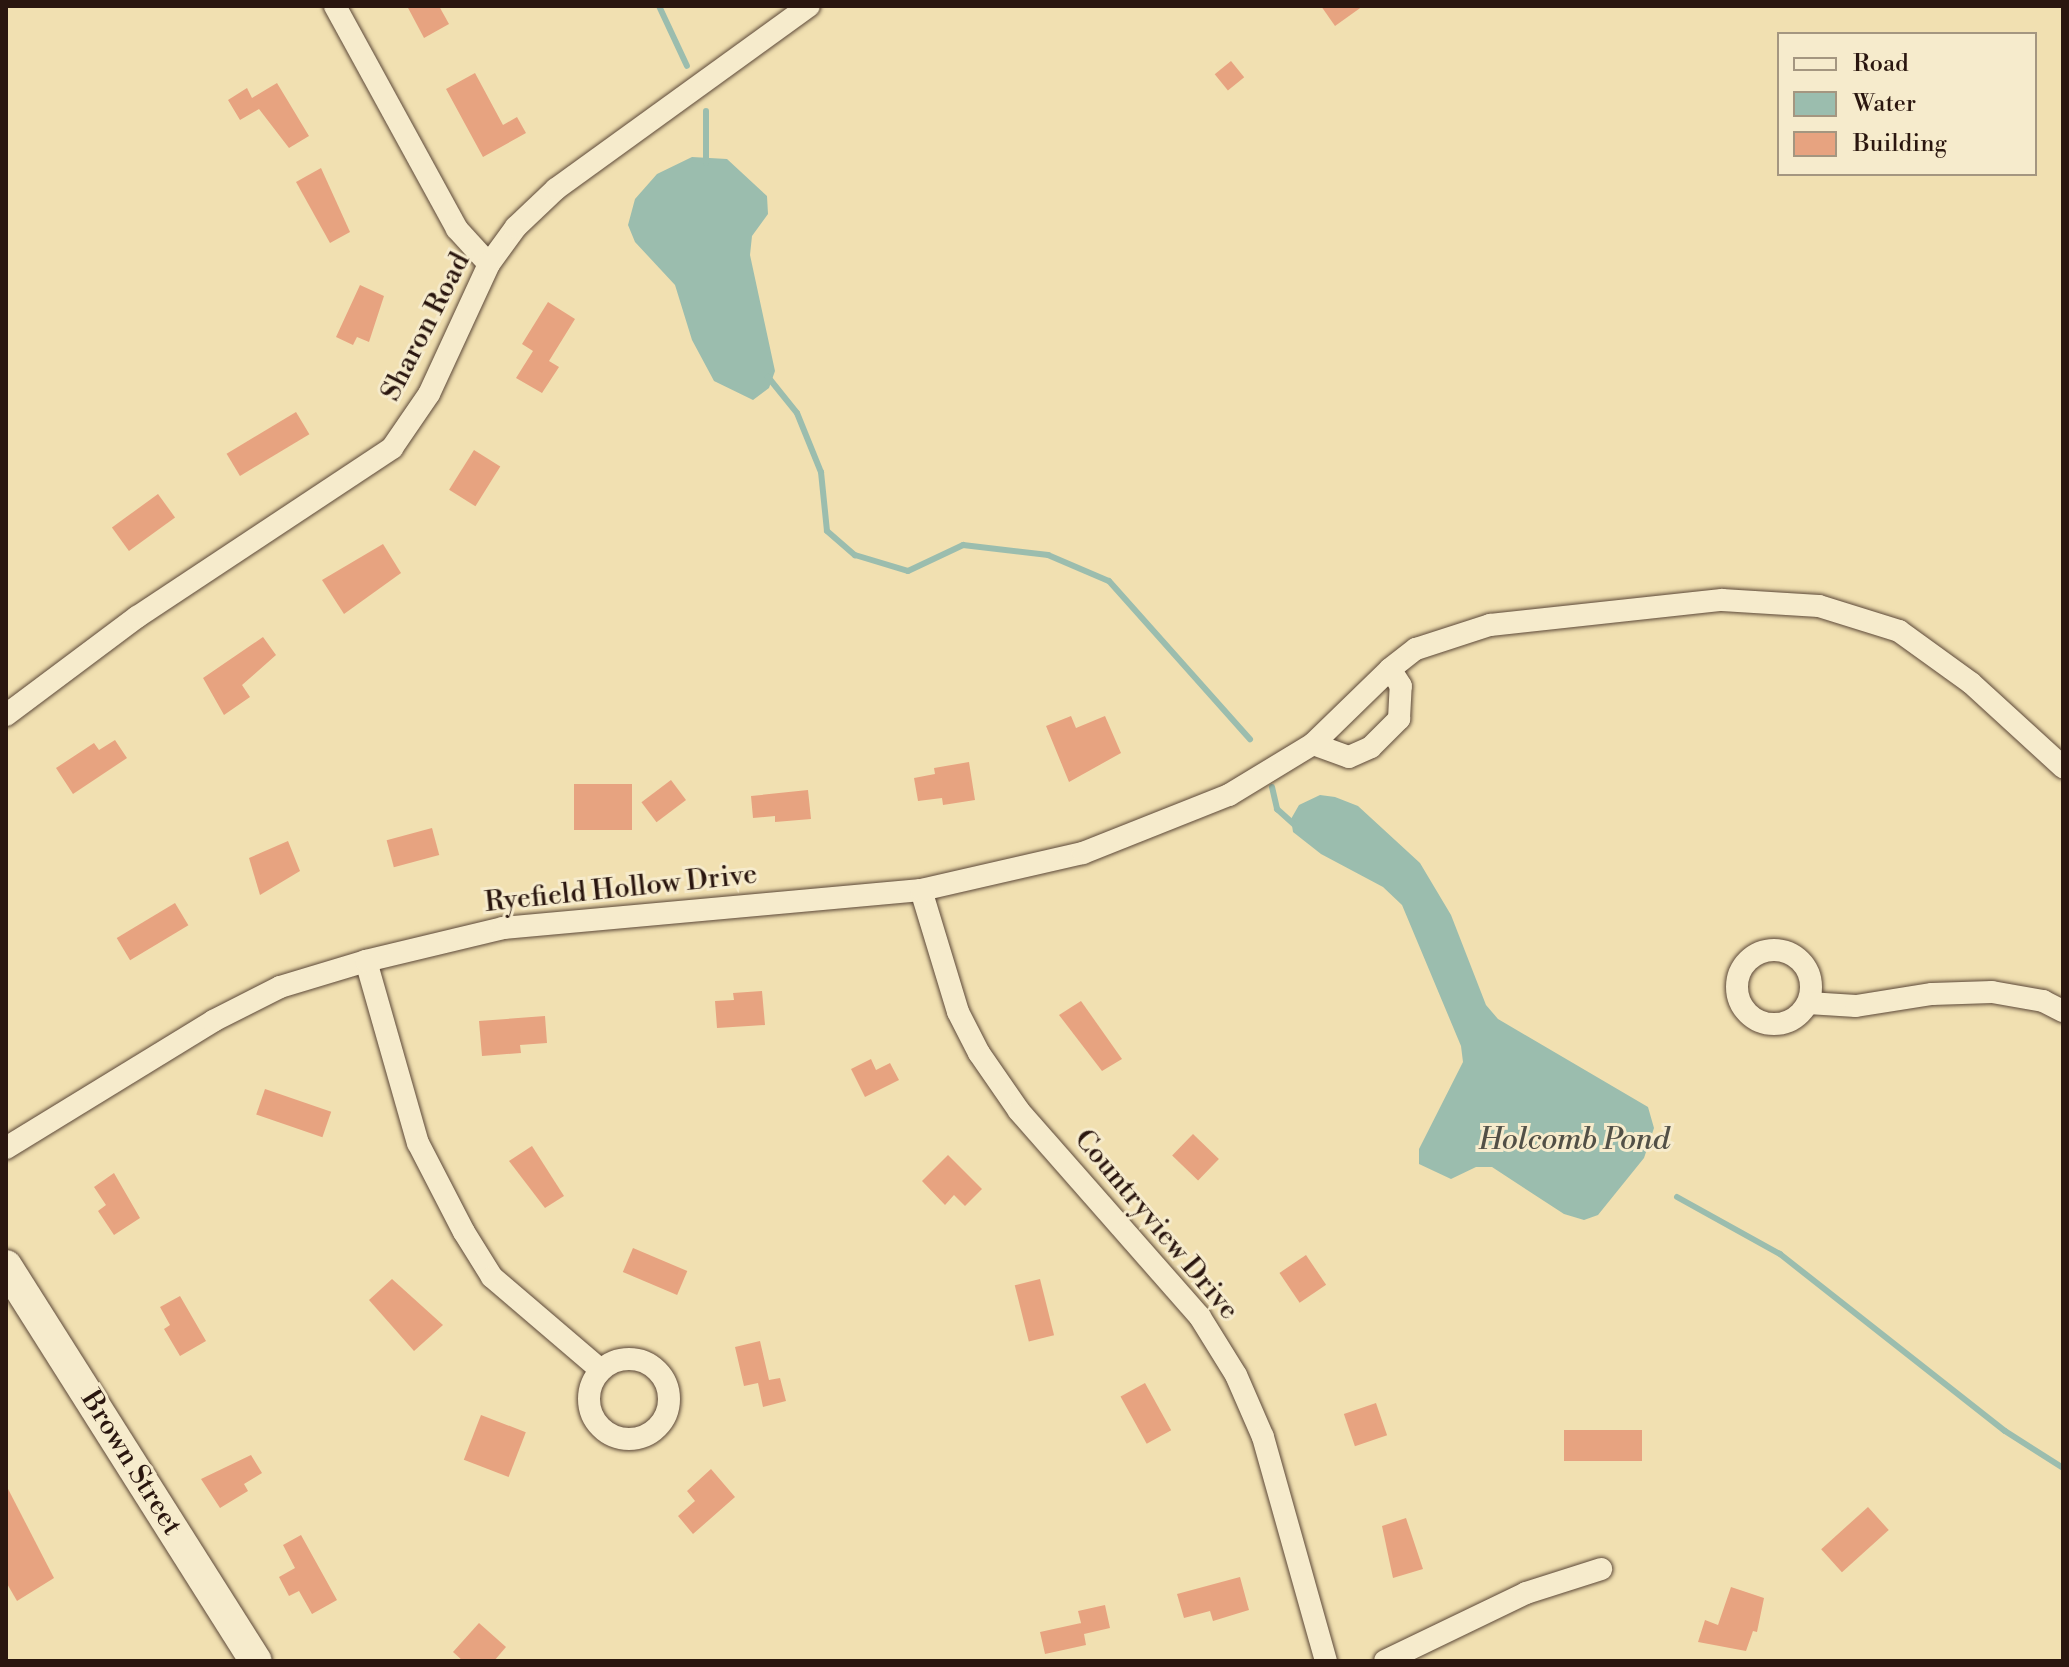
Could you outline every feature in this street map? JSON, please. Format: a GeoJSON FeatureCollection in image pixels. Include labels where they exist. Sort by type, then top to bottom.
{"type":"FeatureCollection","features":[{"type":"Feature","properties":{"kind":"street"},"geometry":{"type":"LineString","coordinates":[[335,6],[457,229],[489,264]]}},
{"type":"Feature","properties":{"kind":"street","name":"Sharon Road"},"geometry":{"type":"LineString","coordinates":[[6,715],[137,617],[392,448],[429,394],[489,264],[516,227],[556,189],[809,6]]}},
{"type":"Feature","properties":{"kind":"street","name":"Ryefield Hollow Drive"},"geometry":{"type":"LineString","coordinates":[[6,1148],[213,1021],[280,987],[366,961],[503,928],[921,890],[1083,853],[1229,795],[1313,744],[1390,669],[1416,649],[1490,625],[1722,600],[1819,606],[1899,631],[1971,683],[2063,767]]}},
{"type":"Feature","properties":{"kind":"street"},"geometry":{"type":"LineString","coordinates":[[1313,744],[1349,757],[1371,747],[1399,719],[1401,686],[1390,669]]}},
{"type":"Feature","properties":{"kind":"street","name":"Countryview Drive"},"geometry":{"type":"LineString","coordinates":[[921,890],[958,1012],[979,1053],[1019,1111],[1200,1317],[1236,1375],[1263,1437],[1287,1512],[1326,1661]]}},
{"type":"Feature","properties":{"kind":"street"},"geometry":{"type":"LineString","coordinates":[[366,961],[418,1143],[464,1232],[492,1277],[601,1370]]}},
{"type":"Feature","properties":{"kind":"street"},"geometry":{"type":"LineString","coordinates":[[1808,1003],[1856,1006],[1932,994],[1992,992],[2043,1001],[2063,1011]]}},
{"type":"Feature","properties":{"kind":"street","name":"Brown Street"},"geometry":{"type":"LineString","coordinates":[[6,1266],[256,1661]]}},
{"type":"Feature","properties":{"kind":"street"},"geometry":{"type":"LineString","coordinates":[[1385,1661],[1526,1593],[1601,1569]]}},
{"type":"Feature","properties":{"kind":"water"},"geometry":{"type":"Polygon","coordinates":[[[692,157],[727,159],[767,196],[768,214],[752,236],[750,255],[775,371],[769,388],[753,400],[714,381],[692,340],[675,285],[635,242],[628,225],[635,199],[657,174],[692,157]]]}},
{"type":"Feature","properties":{"kind":"water","name":"Holcomb Pond"},"geometry":{"type":"Polygon","coordinates":[[[1320,795],[1358,806],[1420,863],[1451,915],[1486,1005],[1498,1019],[1648,1107],[1654,1128],[1644,1158],[1598,1215],[1584,1220],[1564,1214],[1492,1167],[1476,1167],[1451,1179],[1419,1164],[1419,1149],[1463,1062],[1461,1046],[1402,905],[1383,887],[1321,854],[1293,832],[1291,819],[1299,805],[1320,795]]]}},
{"type":"Feature","properties":{"kind":"building"},"geometry":{"type":"Polygon","coordinates":[[[407,6],[439,6],[449,24],[424,38],[407,6]]]}},
{"type":"Feature","properties":{"kind":"building"},"geometry":{"type":"Polygon","coordinates":[[[1321,6],[1363,6],[1335,26],[1321,6]]]}},
{"type":"Feature","properties":{"kind":"building"},"geometry":{"type":"Polygon","coordinates":[[[1231,61],[1244,77],[1228,91],[1215,74],[1231,61]]]}},
{"type":"Feature","properties":{"kind":"building"},"geometry":{"type":"Polygon","coordinates":[[[475,73],[503,125],[517,117],[526,133],[483,157],[446,89],[475,73]]]}},
{"type":"Feature","properties":{"kind":"building"},"geometry":{"type":"Polygon","coordinates":[[[277,83],[309,136],[289,148],[259,109],[240,120],[228,100],[247,88],[252,98],[277,83]]]}},
{"type":"Feature","properties":{"kind":"building"},"geometry":{"type":"Polygon","coordinates":[[[321,168],[350,232],[330,243],[296,182],[321,168]]]}},
{"type":"Feature","properties":{"kind":"building"},"geometry":{"type":"Polygon","coordinates":[[[360,285],[384,296],[369,342],[357,337],[353,345],[336,337],[360,285]]]}},
{"type":"Feature","properties":{"kind":"building"},"geometry":{"type":"Polygon","coordinates":[[[548,302],[575,319],[549,361],[559,367],[542,393],[516,378],[533,351],[522,344],[548,302]]]}},
{"type":"Feature","properties":{"kind":"building"},"geometry":{"type":"Polygon","coordinates":[[[296,412],[309,434],[240,476],[227,454],[296,412]]]}},
{"type":"Feature","properties":{"kind":"building"},"geometry":{"type":"Polygon","coordinates":[[[474,450],[500,466],[475,506],[449,490],[474,450]]]}},
{"type":"Feature","properties":{"kind":"building"},"geometry":{"type":"Polygon","coordinates":[[[158,494],[175,517],[129,551],[112,528],[158,494]]]}},
{"type":"Feature","properties":{"kind":"building"},"geometry":{"type":"Polygon","coordinates":[[[383,544],[401,573],[344,614],[322,580],[383,544]]]}},
{"type":"Feature","properties":{"kind":"building"},"geometry":{"type":"Polygon","coordinates":[[[263,637],[276,655],[242,685],[250,697],[224,715],[203,678],[263,637]]]}},
{"type":"Feature","properties":{"kind":"building"},"geometry":{"type":"Polygon","coordinates":[[[1071,716],[1076,728],[1105,716],[1121,753],[1069,782],[1046,726],[1071,716]]]}},
{"type":"Feature","properties":{"kind":"building"},"geometry":{"type":"Polygon","coordinates":[[[115,740],[127,758],[73,794],[56,768],[94,743],[99,750],[115,740]]]}},
{"type":"Feature","properties":{"kind":"building"},"geometry":{"type":"Polygon","coordinates":[[[969,762],[975,800],[943,805],[942,798],[918,801],[914,778],[935,774],[934,768],[969,762]]]}},
{"type":"Feature","properties":{"kind":"building"},"geometry":{"type":"Polygon","coordinates":[[[671,780],[686,800],[656,822],[641,802],[671,780]]]}},
{"type":"Feature","properties":{"kind":"building"},"geometry":{"type":"Polygon","coordinates":[[[574,784],[632,784],[632,830],[574,830],[574,784]]]}},
{"type":"Feature","properties":{"kind":"building"},"geometry":{"type":"Polygon","coordinates":[[[808,790],[811,819],[775,822],[775,816],[753,818],[751,796],[808,790]]]}},
{"type":"Feature","properties":{"kind":"building"},"geometry":{"type":"Polygon","coordinates":[[[432,828],[439,855],[394,867],[387,840],[432,828]]]}},
{"type":"Feature","properties":{"kind":"building"},"geometry":{"type":"Polygon","coordinates":[[[288,841],[300,871],[260,895],[249,858],[288,841]]]}},
{"type":"Feature","properties":{"kind":"building"},"geometry":{"type":"Polygon","coordinates":[[[175,903],[188,925],[130,960],[117,938],[175,903]]]}},
{"type":"Feature","properties":{"kind":"building"},"geometry":{"type":"Polygon","coordinates":[[[762,991],[765,1025],[717,1028],[715,1001],[734,1000],[733,993],[762,991]]]}},
{"type":"Feature","properties":{"kind":"building"},"geometry":{"type":"Polygon","coordinates":[[[1081,1001],[1122,1059],[1102,1071],[1059,1015],[1081,1001]]]}},
{"type":"Feature","properties":{"kind":"building"},"geometry":{"type":"Polygon","coordinates":[[[545,1016],[547,1043],[520,1045],[521,1053],[482,1056],[479,1021],[545,1016]]]}},
{"type":"Feature","properties":{"kind":"building"},"geometry":{"type":"Polygon","coordinates":[[[871,1059],[876,1070],[890,1063],[899,1080],[865,1097],[851,1069],[871,1059]]]}},
{"type":"Feature","properties":{"kind":"building"},"geometry":{"type":"Polygon","coordinates":[[[265,1089],[331,1112],[322,1137],[256,1115],[265,1089]]]}},
{"type":"Feature","properties":{"kind":"building"},"geometry":{"type":"Polygon","coordinates":[[[1193,1134],[1219,1159],[1198,1181],[1172,1156],[1193,1134]]]}},
{"type":"Feature","properties":{"kind":"building"},"geometry":{"type":"Polygon","coordinates":[[[532,1146],[564,1196],[545,1208],[509,1161],[532,1146]]]}},
{"type":"Feature","properties":{"kind":"building"},"geometry":{"type":"Polygon","coordinates":[[[948,1155],[982,1189],[965,1206],[954,1195],[945,1205],[922,1181],[948,1155]]]}},
{"type":"Feature","properties":{"kind":"building"},"geometry":{"type":"Polygon","coordinates":[[[114,1173],[140,1218],[114,1235],[98,1211],[106,1205],[94,1187],[114,1173]]]}},
{"type":"Feature","properties":{"kind":"building"},"geometry":{"type":"Polygon","coordinates":[[[633,1248],[687,1271],[677,1295],[623,1272],[633,1248]]]}},
{"type":"Feature","properties":{"kind":"building"},"geometry":{"type":"Polygon","coordinates":[[[1306,1255],[1326,1285],[1300,1303],[1279,1273],[1306,1255]]]}},
{"type":"Feature","properties":{"kind":"building"},"geometry":{"type":"Polygon","coordinates":[[[392,1279],[443,1325],[414,1351],[369,1300],[392,1279]]]}},
{"type":"Feature","properties":{"kind":"building"},"geometry":{"type":"Polygon","coordinates":[[[1040,1279],[1054,1335],[1029,1342],[1015,1285],[1040,1279]]]}},
{"type":"Feature","properties":{"kind":"building"},"geometry":{"type":"Polygon","coordinates":[[[180,1296],[206,1341],[180,1356],[164,1329],[170,1325],[160,1307],[180,1296]]]}},
{"type":"Feature","properties":{"kind":"building"},"geometry":{"type":"Polygon","coordinates":[[[760,1341],[769,1380],[780,1378],[786,1401],[763,1407],[758,1383],[744,1386],[735,1347],[760,1341]]]}},
{"type":"Feature","properties":{"kind":"building"},"geometry":{"type":"Polygon","coordinates":[[[1145,1383],[1171,1430],[1147,1444],[1121,1397],[1145,1383]]]}},
{"type":"Feature","properties":{"kind":"building"},"geometry":{"type":"Polygon","coordinates":[[[1376,1403],[1387,1435],[1355,1446],[1344,1414],[1376,1403]]]}},
{"type":"Feature","properties":{"kind":"building"},"geometry":{"type":"Polygon","coordinates":[[[481,1415],[526,1432],[509,1477],[464,1460],[481,1415]]]}},
{"type":"Feature","properties":{"kind":"building"},"geometry":{"type":"Polygon","coordinates":[[[1564,1430],[1642,1430],[1642,1461],[1564,1461],[1564,1430]]]}},
{"type":"Feature","properties":{"kind":"building"},"geometry":{"type":"Polygon","coordinates":[[[251,1455],[262,1473],[244,1484],[248,1491],[220,1508],[201,1479],[251,1455]]]}},
{"type":"Feature","properties":{"kind":"building"},"geometry":{"type":"Polygon","coordinates":[[[711,1469],[735,1497],[693,1534],[678,1516],[695,1501],[687,1491],[711,1469]]]}},
{"type":"Feature","properties":{"kind":"building"},"geometry":{"type":"Polygon","coordinates":[[[6,1485],[54,1578],[17,1601],[6,1582],[6,1485]]]}},
{"type":"Feature","properties":{"kind":"building"},"geometry":{"type":"Polygon","coordinates":[[[1868,1507],[1889,1530],[1842,1572],[1821,1549],[1868,1507]]]}},
{"type":"Feature","properties":{"kind":"building"},"geometry":{"type":"Polygon","coordinates":[[[1406,1518],[1423,1569],[1393,1578],[1382,1526],[1406,1518]]]}},
{"type":"Feature","properties":{"kind":"building"},"geometry":{"type":"Polygon","coordinates":[[[301,1535],[337,1600],[312,1614],[299,1591],[289,1596],[279,1577],[295,1568],[283,1545],[301,1535]]]}},
{"type":"Feature","properties":{"kind":"building"},"geometry":{"type":"Polygon","coordinates":[[[1240,1577],[1249,1610],[1213,1621],[1210,1611],[1184,1618],[1177,1594],[1240,1577]]]}},
{"type":"Feature","properties":{"kind":"building"},"geometry":{"type":"Polygon","coordinates":[[[1731,1587],[1764,1598],[1757,1632],[1753,1631],[1746,1651],[1698,1642],[1705,1620],[1718,1625],[1731,1587]]]}},
{"type":"Feature","properties":{"kind":"building"},"geometry":{"type":"Polygon","coordinates":[[[1105,1605],[1110,1628],[1084,1634],[1086,1645],[1045,1654],[1040,1632],[1081,1623],[1078,1611],[1105,1605]]]}},
{"type":"Feature","properties":{"kind":"building"},"geometry":{"type":"Polygon","coordinates":[[[479,1623],[506,1647],[494,1661],[463,1661],[453,1652],[479,1623]]]}},
{"type":"Feature","properties":{"kind":"waterway"},"geometry":{"type":"LineString","coordinates":[[659,6],[687,66]]}},
{"type":"Feature","properties":{"kind":"waterway"},"geometry":{"type":"LineString","coordinates":[[706,111],[706,163]]}},
{"type":"Feature","properties":{"kind":"waterway"},"geometry":{"type":"LineString","coordinates":[[768,377],[797,413],[821,472],[827,531],[855,555],[908,571],[963,545],[1048,555],[1109,581],[1250,739]]}},
{"type":"Feature","properties":{"kind":"waterway"},"geometry":{"type":"LineString","coordinates":[[1272,787],[1277,809],[1296,826]]}},
{"type":"Feature","properties":{"kind":"waterway"},"geometry":{"type":"LineString","coordinates":[[1677,1197],[1780,1254],[2005,1431],[2063,1468]]}}]}
